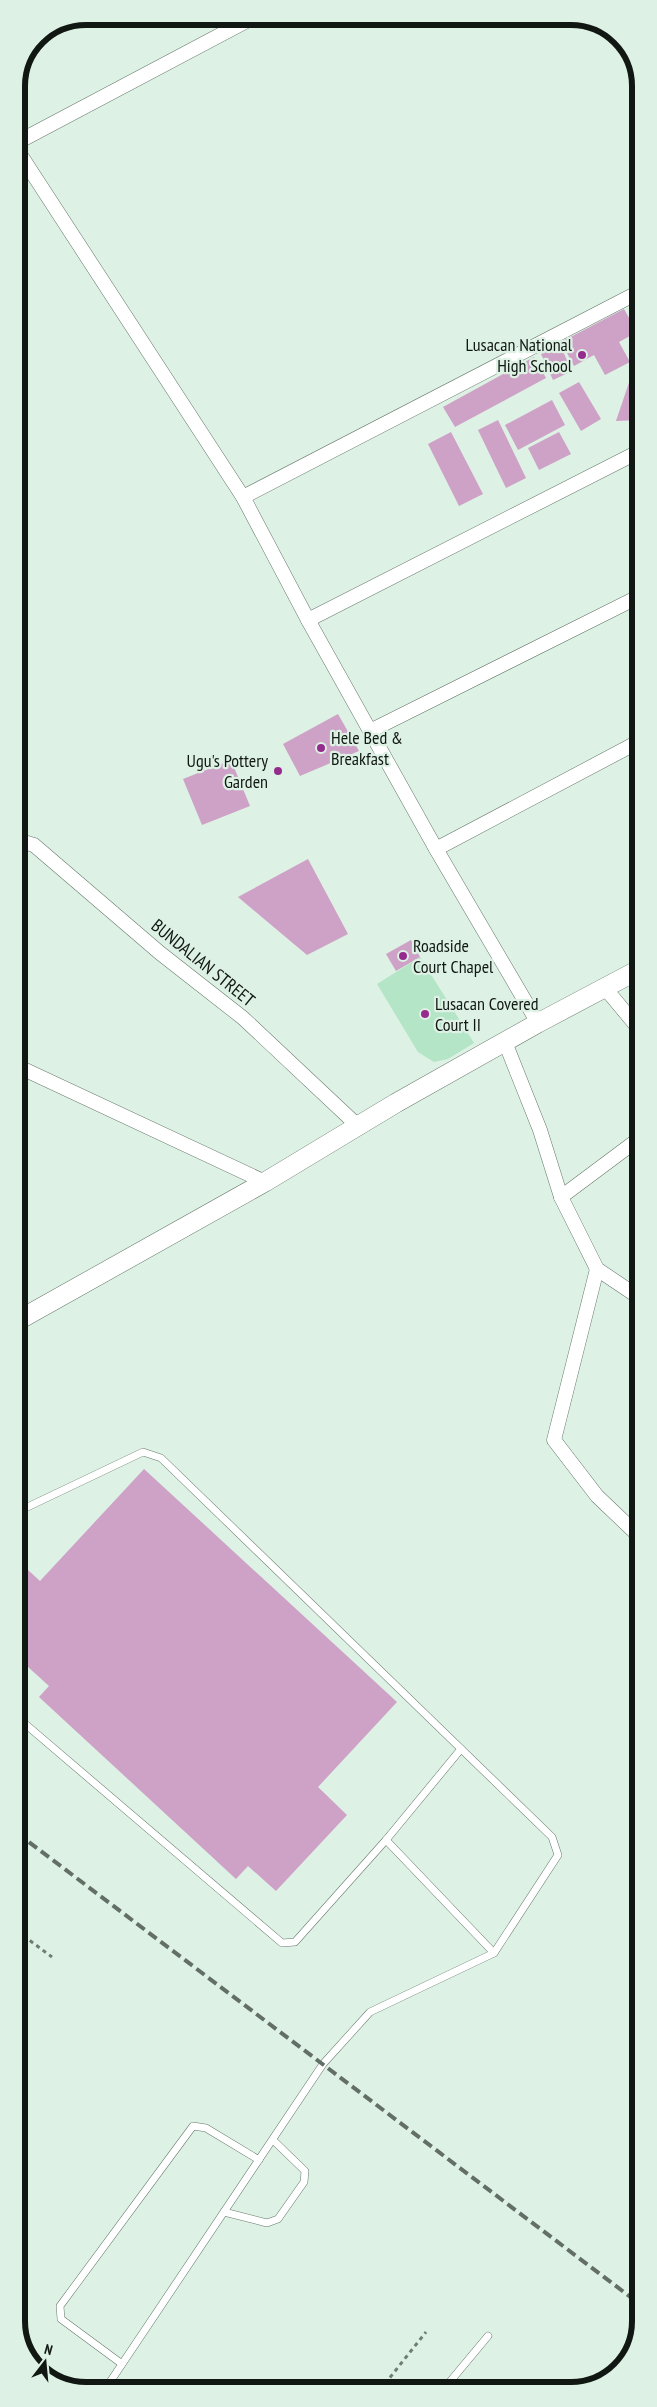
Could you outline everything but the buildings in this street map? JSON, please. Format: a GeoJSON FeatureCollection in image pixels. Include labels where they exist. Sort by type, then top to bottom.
{"type":"FeatureCollection","features":[{"type":"Feature","properties":{"kind":"street"},"geometry":{"type":"LineString","coordinates":[[25,138],[239,25]]}},
{"type":"Feature","properties":{"kind":"street"},"geometry":{"type":"LineString","coordinates":[[25,162],[243,497],[308,620],[436,849],[538,1022]]}},
{"type":"Feature","properties":{"kind":"street"},"geometry":{"type":"LineString","coordinates":[[243,497],[632,296]]}},
{"type":"Feature","properties":{"kind":"street"},"geometry":{"type":"LineString","coordinates":[[308,620],[632,455]]}},
{"type":"Feature","properties":{"kind":"street"},"geometry":{"type":"LineString","coordinates":[[370,731],[632,600]]}},
{"type":"Feature","properties":{"kind":"street"},"geometry":{"type":"LineString","coordinates":[[436,849],[632,745]]}},
{"type":"Feature","properties":{"kind":"street","name":"BUNDALIAN STREET"},"geometry":{"type":"LineString","coordinates":[[25,842],[34,845],[160,954],[243,1018],[358,1126]]}},
{"type":"Feature","properties":{"kind":"street"},"geometry":{"type":"LineString","coordinates":[[25,1317],[265,1182],[538,1022],[632,973]]}},
{"type":"Feature","properties":{"kind":"street"},"geometry":{"type":"LineString","coordinates":[[605,988],[632,1020]]}},
{"type":"Feature","properties":{"kind":"street"},"geometry":{"type":"LineString","coordinates":[[505,1042],[540,1130],[561,1197],[597,1269],[632,1293]]}},
{"type":"Feature","properties":{"kind":"street"},"geometry":{"type":"LineString","coordinates":[[25,1070],[265,1182]]}},
{"type":"Feature","properties":{"kind":"street"},"geometry":{"type":"LineString","coordinates":[[561,1197],[632,1144]]}},
{"type":"Feature","properties":{"kind":"street"},"geometry":{"type":"LineString","coordinates":[[597,1269],[554,1440],[597,1496],[632,1529]]}},
{"type":"Feature","properties":{"kind":"lane"},"geometry":{"type":"LineString","coordinates":[[25,1508],[143,1452],[161,1458],[552,1837],[558,1855],[494,1954],[370,2012],[324,2064],[110,2382]]}},
{"type":"Feature","properties":{"kind":"lane"},"geometry":{"type":"LineString","coordinates":[[25,1724],[282,1943],[295,1942],[386,1840],[461,1749]]}},
{"type":"Feature","properties":{"kind":"lane"},"geometry":{"type":"LineString","coordinates":[[386,1840],[494,1954]]}},
{"type":"Feature","properties":{"kind":"lane"},"geometry":{"type":"LineString","coordinates":[[122,2364],[61,2319],[60,2306],[193,2126],[206,2128],[259,2160]]}},
{"type":"Feature","properties":{"kind":"lane"},"geometry":{"type":"LineString","coordinates":[[224,2212],[267,2223],[278,2220],[304,2182],[305,2171],[273,2140]]}},
{"type":"Feature","properties":{"kind":"lane"},"geometry":{"type":"LineString","coordinates":[[450,2382],[488,2336]]}},
{"type":"Feature","properties":{"kind":"path"},"geometry":{"type":"LineString","coordinates":[[25,1937],[52,1957]]}},
{"type":"Feature","properties":{"kind":"path"},"geometry":{"type":"LineString","coordinates":[[386,2382],[426,2332]]}},
{"type":"Feature","properties":{"kind":"green space","name":"Lusacan Covered Court II"},"geometry":{"type":"Polygon","coordinates":[[[420,957],[474,1043],[448,1059],[434,1062],[418,1052],[377,984],[420,957]]]}},
{"type":"Feature","properties":{"kind":"railway"},"geometry":{"type":"LineString","coordinates":[[25,1839],[632,2298]]}},
{"type":"Feature","properties":{"kind":"place","name":"Lusacan National High School"},"geometry":{"type":"Point","coordinates":[582,355]}},
{"type":"Feature","properties":{"kind":"place","name":"Hele Bed & Breakfast"},"geometry":{"type":"Point","coordinates":[321,748]}},
{"type":"Feature","properties":{"kind":"place","name":"Ugu's Pottery Garden"},"geometry":{"type":"Point","coordinates":[278,771]}},
{"type":"Feature","properties":{"kind":"place","name":"Roadside Court Chapel"},"geometry":{"type":"Point","coordinates":[403,956]}},
{"type":"Feature","properties":{"kind":"place","name":"Lusacan Covered Court II"},"geometry":{"type":"Point","coordinates":[425,1014]}}]}
